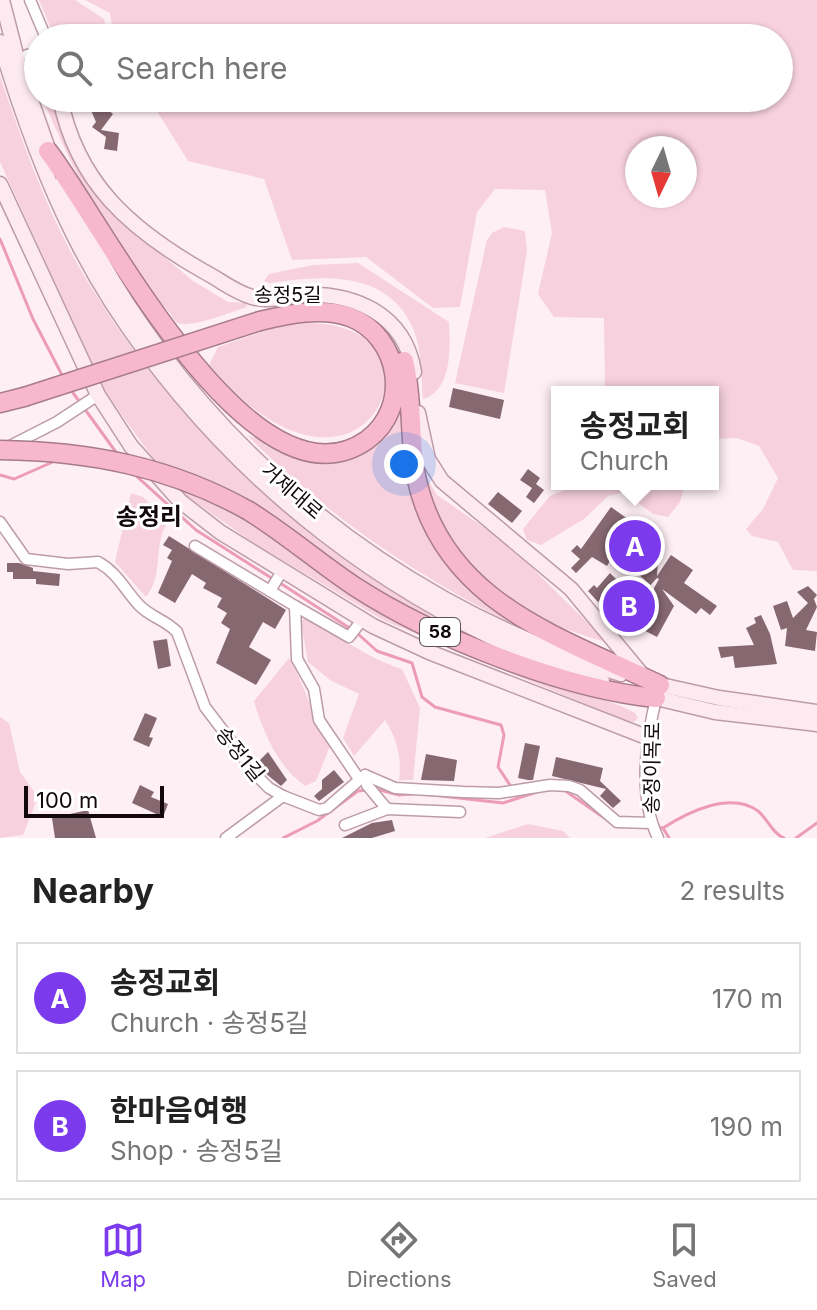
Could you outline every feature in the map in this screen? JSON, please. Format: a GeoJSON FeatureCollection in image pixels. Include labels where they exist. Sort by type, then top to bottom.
{"type":"FeatureCollection","features":[{"type":"Feature","properties":{"kind":"highway"},"geometry":{"type":"LineString","coordinates":[[48,151],[72,181],[162,324],[234,408],[279,440],[319,452],[337,453],[352,448],[377,431],[391,408],[395,380],[390,353],[371,329],[339,314],[314,312],[255,318]]}},
{"type":"Feature","properties":{"kind":"highway","name":"58"},"geometry":{"type":"LineString","coordinates":[[0,393],[321,301],[353,307],[379,321],[401,351],[422,500],[432,527],[464,574],[516,614],[654,687]]}},
{"type":"Feature","properties":{"kind":"highway","name":"58"},"geometry":{"type":"LineString","coordinates":[[0,403],[255,318]]}},
{"type":"Feature","properties":{"kind":"highway","name":"58"},"geometry":{"type":"LineString","coordinates":[[0,450],[103,457],[143,466],[203,487],[249,511],[353,585],[421,624],[583,685],[654,687]]}},
{"type":"Feature","properties":{"kind":"street","name":"거제대로"},"geometry":{"type":"LineString","coordinates":[[2,0],[24,81]]}},
{"type":"Feature","properties":{"kind":"street"},"geometry":{"type":"LineString","coordinates":[[30,0],[40,24]]}},
{"type":"Feature","properties":{"kind":"street","name":"거제대로"},"geometry":{"type":"LineString","coordinates":[[0,42],[44,172],[111,301],[194,409],[251,470],[326,537],[439,611],[519,651],[654,687],[817,712]]}},
{"type":"Feature","properties":{"kind":"street","name":"거제대로"},"geometry":{"type":"LineString","coordinates":[[35,112],[48,151],[89,237],[144,328],[202,401],[258,462],[303,503],[372,556],[482,621],[571,659],[715,712],[817,724]]}},
{"type":"Feature","properties":{"kind":"street","name":"송정5길"},"geometry":{"type":"LineString","coordinates":[[64,112],[72,141],[93,182],[168,251],[249,297],[325,294],[344,297],[363,303],[394,325],[412,360],[422,443],[435,471],[456,496],[529,552],[583,601],[654,687]]}},
{"type":"Feature","properties":{"kind":"street"},"geometry":{"type":"LineString","coordinates":[[0,184],[94,398],[180,501],[220,532],[362,620],[429,652],[649,738]]}},
{"type":"Feature","properties":{"kind":"street"},"geometry":{"type":"LineString","coordinates":[[0,450],[94,398]]}},
{"type":"Feature","properties":{"kind":"street","name":"송정1길"},"geometry":{"type":"LineString","coordinates":[[0,522],[26,559],[68,564],[98,562],[119,577],[143,609],[170,624],[177,632],[211,718],[269,788],[319,810],[327,808],[364,780]]}},
{"type":"Feature","properties":{"kind":"street"},"geometry":{"type":"LineString","coordinates":[[195,546],[349,637],[362,620]]}},
{"type":"Feature","properties":{"kind":"street"},"geometry":{"type":"LineString","coordinates":[[270,591],[282,571]]}},
{"type":"Feature","properties":{"kind":"street"},"geometry":{"type":"LineString","coordinates":[[295,606],[297,659],[314,689],[319,720],[387,809]]}},
{"type":"Feature","properties":{"kind":"street","name":"송정이목로"},"geometry":{"type":"LineString","coordinates":[[654,687],[649,738],[651,823],[658,838]]}},
{"type":"Feature","properties":{"kind":"street"},"geometry":{"type":"LineString","coordinates":[[364,780],[395,788],[509,792],[550,785],[569,786],[580,790],[617,822],[651,823]]}},
{"type":"Feature","properties":{"kind":"street"},"geometry":{"type":"LineString","coordinates":[[226,838],[283,796]]}},
{"type":"Feature","properties":{"kind":"street"},"geometry":{"type":"LineString","coordinates":[[345,825],[387,809],[460,812]]}},
{"type":"Feature","properties":{"kind":"shaded area"},"geometry":{"type":"Polygon","coordinates":[[[39,0],[75,0],[104,19],[105,24],[49,24],[39,0]]]}},
{"type":"Feature","properties":{"kind":"shaded area"},"geometry":{"type":"Polygon","coordinates":[[[85,0],[817,0],[817,571],[793,570],[778,542],[752,536],[746,529],[763,509],[778,478],[759,446],[737,438],[719,439],[719,386],[605,386],[604,318],[554,317],[538,294],[552,233],[545,190],[495,189],[477,212],[460,307],[433,308],[366,257],[292,260],[264,179],[188,161],[158,112],[793,112],[793,24],[112,24],[110,13],[85,0]]]}},
{"type":"Feature","properties":{"kind":"shaded area"},"geometry":{"type":"Polygon","coordinates":[[[0,76],[45,197],[79,267],[115,324],[155,378],[244,475],[347,560],[460,631],[450,643],[621,706],[635,713],[638,718],[634,722],[385,621],[252,542],[174,487],[105,392],[0,162],[0,76]]]}},
{"type":"Feature","properties":{"kind":"shaded area"},"geometry":{"type":"Polygon","coordinates":[[[48,112],[57,112],[68,146],[120,220],[193,281],[228,302],[246,303],[247,307],[200,322],[176,322],[113,240],[48,112]]]}},
{"type":"Feature","properties":{"kind":"shaded area"},"geometry":{"type":"Polygon","coordinates":[[[504,227],[525,231],[527,251],[504,393],[455,383],[487,240],[492,233],[504,227]]]}},
{"type":"Feature","properties":{"kind":"shaded area"},"geometry":{"type":"Polygon","coordinates":[[[358,263],[449,322],[448,366],[440,387],[433,394],[423,399],[415,334],[400,308],[385,294],[350,280],[264,281],[269,274],[313,265],[358,263]]]}},
{"type":"Feature","properties":{"kind":"shaded area"},"geometry":{"type":"Polygon","coordinates":[[[288,323],[341,327],[375,348],[385,373],[381,400],[366,422],[339,436],[303,434],[259,413],[209,365],[218,347],[288,323]]]}},
{"type":"Feature","properties":{"kind":"shaded area"},"geometry":{"type":"Polygon","coordinates":[[[402,404],[409,484],[418,516],[432,543],[475,590],[539,637],[459,596],[384,549],[312,495],[246,434],[293,454],[334,461],[354,457],[371,447],[387,430],[402,404]]]}},
{"type":"Feature","properties":{"kind":"shaded area"},"geometry":{"type":"Polygon","coordinates":[[[420,467],[437,495],[508,544],[607,642],[533,615],[490,587],[454,549],[439,526],[420,467]]]}},
{"type":"Feature","properties":{"kind":"shaded area"},"geometry":{"type":"Polygon","coordinates":[[[564,490],[683,490],[680,502],[668,517],[653,514],[624,492],[608,496],[584,519],[541,545],[527,540],[523,529],[550,496],[564,490]]]}},
{"type":"Feature","properties":{"kind":"shaded area"},"geometry":{"type":"Polygon","coordinates":[[[131,493],[143,497],[168,522],[160,540],[155,578],[146,597],[115,562],[131,493]]]}},
{"type":"Feature","properties":{"kind":"shaded area"},"geometry":{"type":"Polygon","coordinates":[[[304,618],[377,659],[402,669],[420,708],[413,780],[399,780],[398,748],[385,720],[354,756],[343,738],[359,694],[330,680],[308,662],[301,622],[304,618]]]}},
{"type":"Feature","properties":{"kind":"shaded area"},"geometry":{"type":"Polygon","coordinates":[[[289,658],[330,746],[316,781],[305,786],[287,769],[273,748],[254,701],[289,658]]]}},
{"type":"Feature","properties":{"kind":"shaded area"},"geometry":{"type":"Polygon","coordinates":[[[0,717],[9,723],[20,772],[38,797],[23,835],[0,838],[0,717]]]}},
{"type":"Feature","properties":{"kind":"shaded area"},"geometry":{"type":"Polygon","coordinates":[[[528,824],[563,831],[570,838],[485,838],[528,824]]]}},
{"type":"Feature","properties":{"kind":"building"},"geometry":{"type":"Polygon","coordinates":[[[92,112],[113,114],[101,130],[119,133],[117,151],[104,149],[106,137],[92,127],[96,122],[92,112]]]}},
{"type":"Feature","properties":{"kind":"building"},"geometry":{"type":"Polygon","coordinates":[[[453,388],[504,400],[500,419],[449,407],[453,388]]]}},
{"type":"Feature","properties":{"kind":"building"},"geometry":{"type":"Polygon","coordinates":[[[528,469],[540,478],[536,484],[544,490],[534,503],[526,497],[532,488],[520,480],[528,469]]]}},
{"type":"Feature","properties":{"kind":"building"},"geometry":{"type":"Polygon","coordinates":[[[498,492],[522,511],[512,523],[488,504],[498,492]]]}},
{"type":"Feature","properties":{"kind":"building"},"geometry":{"type":"Polygon","coordinates":[[[611,507],[639,527],[651,522],[660,529],[657,576],[671,555],[693,570],[684,583],[717,606],[710,615],[701,608],[696,614],[662,589],[674,606],[657,637],[634,625],[657,578],[626,612],[619,606],[624,601],[611,590],[598,602],[588,591],[594,585],[597,588],[610,573],[632,595],[645,580],[633,570],[637,565],[616,550],[607,566],[592,557],[576,573],[571,568],[580,559],[571,551],[577,545],[581,549],[611,507]]]}},
{"type":"Feature","properties":{"kind":"building"},"geometry":{"type":"Polygon","coordinates":[[[169,536],[286,610],[275,629],[263,622],[249,647],[271,660],[256,685],[216,663],[230,629],[221,623],[227,613],[217,607],[222,598],[203,588],[206,583],[192,574],[175,603],[158,593],[172,561],[167,558],[172,550],[163,545],[169,536]]]}},
{"type":"Feature","properties":{"kind":"building"},"geometry":{"type":"Polygon","coordinates":[[[7,563],[19,563],[33,568],[33,571],[60,574],[59,586],[36,584],[36,579],[13,579],[13,572],[7,572],[7,563]]]}},
{"type":"Feature","properties":{"kind":"building"},"geometry":{"type":"Polygon","coordinates":[[[808,586],[817,595],[814,599],[817,607],[806,630],[817,632],[815,651],[785,646],[787,628],[781,630],[773,606],[787,601],[793,618],[808,603],[797,592],[808,586]]]}},
{"type":"Feature","properties":{"kind":"building"},"geometry":{"type":"Polygon","coordinates":[[[761,615],[770,634],[777,664],[735,668],[733,656],[721,658],[718,647],[754,645],[746,628],[756,623],[754,618],[761,615]]]}},
{"type":"Feature","properties":{"kind":"building"},"geometry":{"type":"Polygon","coordinates":[[[167,639],[171,666],[158,669],[153,641],[167,639]]]}},
{"type":"Feature","properties":{"kind":"building"},"geometry":{"type":"Polygon","coordinates":[[[145,713],[157,718],[149,737],[153,738],[149,747],[133,740],[145,713]]]}},
{"type":"Feature","properties":{"kind":"building"},"geometry":{"type":"Polygon","coordinates":[[[525,743],[540,746],[533,780],[518,778],[525,743]]]}},
{"type":"Feature","properties":{"kind":"building"},"geometry":{"type":"Polygon","coordinates":[[[268,752],[287,780],[281,786],[265,773],[259,761],[268,752]]]}},
{"type":"Feature","properties":{"kind":"building"},"geometry":{"type":"Polygon","coordinates":[[[426,754],[457,760],[454,781],[421,780],[426,754]]]}},
{"type":"Feature","properties":{"kind":"building"},"geometry":{"type":"Polygon","coordinates":[[[556,757],[603,768],[600,781],[621,801],[613,808],[600,796],[606,789],[552,776],[556,757]]]}},
{"type":"Feature","properties":{"kind":"building"},"geometry":{"type":"Polygon","coordinates":[[[334,770],[344,782],[319,801],[314,796],[322,789],[322,780],[334,770]]]}},
{"type":"Feature","properties":{"kind":"building"},"geometry":{"type":"Polygon","coordinates":[[[140,785],[154,792],[151,797],[168,804],[163,817],[132,803],[140,785]]]}},
{"type":"Feature","properties":{"kind":"building"},"geometry":{"type":"Polygon","coordinates":[[[88,810],[96,838],[55,838],[52,818],[88,810]]]}},
{"type":"Feature","properties":{"kind":"building"},"geometry":{"type":"Polygon","coordinates":[[[392,820],[395,831],[372,838],[342,838],[372,823],[392,820]]]}},
{"type":"Feature","properties":{"kind":"waterway"},"geometry":{"type":"LineString","coordinates":[[0,239],[33,319],[63,377]]}},
{"type":"Feature","properties":{"kind":"waterway"},"geometry":{"type":"LineString","coordinates":[[71,390],[118,455]]}},
{"type":"Feature","properties":{"kind":"waterway"},"geometry":{"type":"LineString","coordinates":[[0,475],[14,479],[55,461]]}},
{"type":"Feature","properties":{"kind":"waterway"},"geometry":{"type":"LineString","coordinates":[[133,473],[196,530],[273,579]]}},
{"type":"Feature","properties":{"kind":"waterway"},"geometry":{"type":"LineString","coordinates":[[280,583],[351,629]]}},
{"type":"Feature","properties":{"kind":"waterway"},"geometry":{"type":"LineString","coordinates":[[357,633],[377,651],[412,663],[422,697],[435,707],[501,725],[504,735],[498,767],[512,788]]}},
{"type":"Feature","properties":{"kind":"waterway"},"geometry":{"type":"LineString","coordinates":[[376,789],[399,795],[412,794]]}},
{"type":"Feature","properties":{"kind":"waterway"},"geometry":{"type":"LineString","coordinates":[[283,838],[317,821],[358,791],[369,790]]}},
{"type":"Feature","properties":{"kind":"waterway"},"geometry":{"type":"LineString","coordinates":[[564,790],[613,824]]}},
{"type":"Feature","properties":{"kind":"waterway"},"geometry":{"type":"LineString","coordinates":[[423,794],[503,803],[537,792]]}},
{"type":"Feature","properties":{"kind":"waterway"},"geometry":{"type":"LineString","coordinates":[[656,827],[663,828],[709,806],[735,803],[758,811],[784,838]]}},
{"type":"Feature","properties":{"kind":"waterway"},"geometry":{"type":"LineString","coordinates":[[796,838],[817,823]]}},
{"type":"Feature","properties":{"kind":"waterway"},"geometry":{"type":"LineString","coordinates":[[663,828],[669,838]]}},
{"type":"Feature","properties":{"kind":"place","name":"송정교회"},"geometry":{"type":"Point","coordinates":[635,546]}},
{"type":"Feature","properties":{"kind":"place","name":"한마음여행"},"geometry":{"type":"Point","coordinates":[629,606]}},
{"type":"Feature","properties":{"kind":"district","name":"송정리"},"geometry":{"type":"Point","coordinates":[149,517]}}]}
